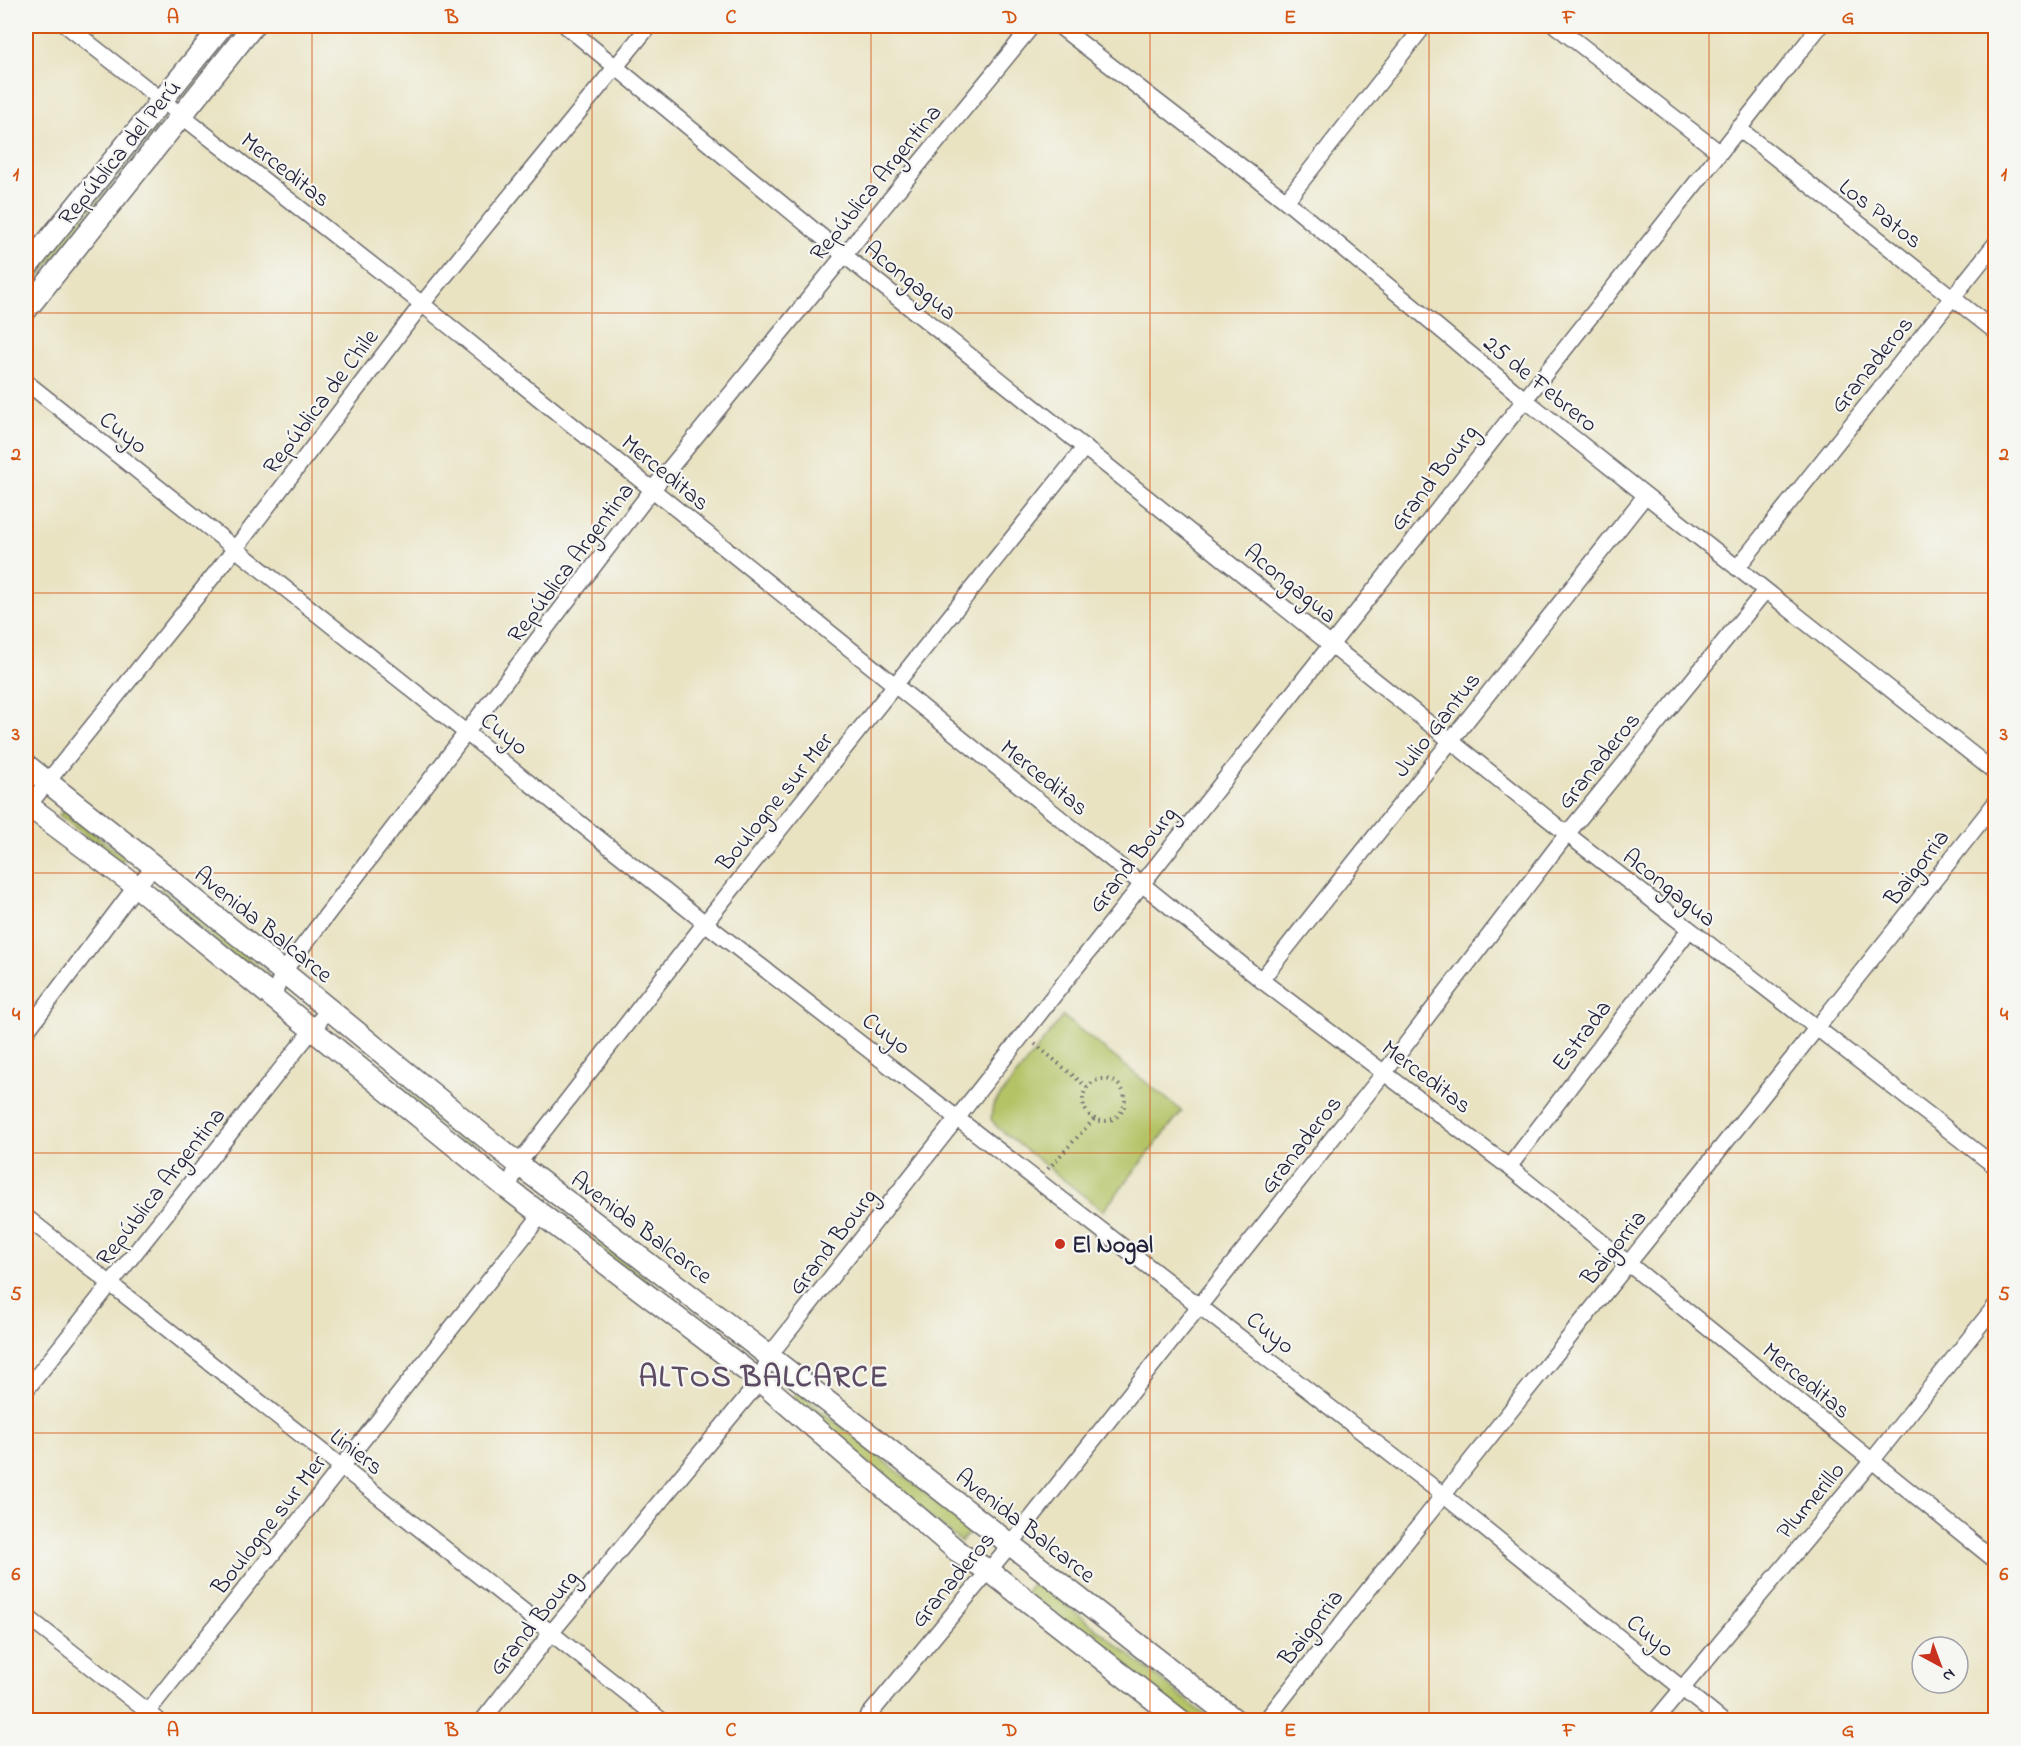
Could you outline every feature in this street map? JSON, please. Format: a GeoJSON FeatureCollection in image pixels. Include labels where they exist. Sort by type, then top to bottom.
{"type":"FeatureCollection","features":[{"type":"Feature","properties":{"kind":"main road","name":"República del Perú"},"geometry":{"type":"LineString","coordinates":[[26,268],[222,26]]}},
{"type":"Feature","properties":{"kind":"main road","name":"República del Perú"},"geometry":{"type":"LineString","coordinates":[[26,310],[253,26]]}},
{"type":"Feature","properties":{"kind":"main road","name":"Avenida Balcarce"},"geometry":{"type":"LineString","coordinates":[[26,765],[518,1164],[769,1356],[1235,1720]]}},
{"type":"Feature","properties":{"kind":"main road"},"geometry":{"type":"LineString","coordinates":[[27,805],[136,886],[541,1215],[760,1380],[962,1555],[988,1570],[1180,1720]]}},
{"type":"Feature","properties":{"kind":"street","name":"Merceditas"},"geometry":{"type":"LineString","coordinates":[[67,26],[422,304],[1261,980],[1509,1167],[1995,1561]]}},
{"type":"Feature","properties":{"kind":"street","name":"Acongagua"},"geometry":{"type":"LineString","coordinates":[[566,26],[844,255],[1567,834],[1995,1167]]}},
{"type":"Feature","properties":{"kind":"street","name":"República de Chile"},"geometry":{"type":"LineString","coordinates":[[27,805],[48,783],[235,549],[422,304],[649,26]]}},
{"type":"Feature","properties":{"kind":"street","name":"República Argentina"},"geometry":{"type":"LineString","coordinates":[[273,997],[283,972],[469,733],[652,490],[1032,26]]}},
{"type":"Feature","properties":{"kind":"street","name":"25 de Febrero"},"geometry":{"type":"LineString","coordinates":[[1059,26],[1286,201],[1523,398],[1995,773]]}},
{"type":"Feature","properties":{"kind":"street"},"geometry":{"type":"LineString","coordinates":[[1286,201],[1424,26]]}},
{"type":"Feature","properties":{"kind":"street"},"geometry":{"type":"LineString","coordinates":[[1556,26],[1719,153]]}},
{"type":"Feature","properties":{"kind":"street","name":"Grand Bourg"},"geometry":{"type":"LineString","coordinates":[[483,1720],[551,1633],[760,1380],[769,1356],[1523,398],[1820,26]]}},
{"type":"Feature","properties":{"kind":"street","name":"Los Patos"},"geometry":{"type":"LineString","coordinates":[[1738,128],[1995,332]]}},
{"type":"Feature","properties":{"kind":"street","name":"Granaderos"},"geometry":{"type":"LineString","coordinates":[[1737,568],[1995,243]]}},
{"type":"Feature","properties":{"kind":"street","name":"Cuyo"},"geometry":{"type":"LineString","coordinates":[[26,382],[705,922],[1442,1494],[1720,1720]]}},
{"type":"Feature","properties":{"kind":"street","name":"Boulogne sur Mer"},"geometry":{"type":"LineString","coordinates":[[508,1189],[518,1164],[705,922],[1085,447]]}},
{"type":"Feature","properties":{"kind":"street","name":"Julio Gantus"},"geometry":{"type":"LineString","coordinates":[[1261,980],[1645,496]]}},
{"type":"Feature","properties":{"kind":"street","name":"Granaderos"},"geometry":{"type":"LineString","coordinates":[[865,1720],[1010,1545],[1384,1073],[1567,834],[1766,591]]}},
{"type":"Feature","properties":{"kind":"street","name":"Baigorria"},"geometry":{"type":"LineString","coordinates":[[1266,1720],[1442,1494],[1818,1028],[1995,802]]}},
{"type":"Feature","properties":{"kind":"street"},"geometry":{"type":"LineString","coordinates":[[26,1032],[136,886],[154,867]]}},
{"type":"Feature","properties":{"kind":"street","name":"Estrada"},"geometry":{"type":"LineString","coordinates":[[1509,1167],[1689,930]]}},
{"type":"Feature","properties":{"kind":"street","name":"República Argentina"},"geometry":{"type":"LineString","coordinates":[[26,1390],[328,1010]]}},
{"type":"Feature","properties":{"kind":"street","name":"Boulogne sur Mer"},"geometry":{"type":"LineString","coordinates":[[149,1718],[342,1467],[541,1215]]}},
{"type":"Feature","properties":{"kind":"street","name":"Liniers"},"geometry":{"type":"LineString","coordinates":[[26,1217],[661,1720]]}},
{"type":"Feature","properties":{"kind":"street","name":"Plumerillo"},"geometry":{"type":"LineString","coordinates":[[1656,1720],[1871,1462],[1995,1305]]}},
{"type":"Feature","properties":{"kind":"street"},"geometry":{"type":"LineString","coordinates":[[26,1616],[149,1718]]}},
{"type":"Feature","properties":{"kind":"path"},"geometry":{"type":"LineString","coordinates":[[1023,1034],[1088,1088]]}},
{"type":"Feature","properties":{"kind":"path"},"geometry":{"type":"LineString","coordinates":[[1110,1080],[1121,1089],[1125,1102],[1118,1115],[1107,1121],[1094,1119],[1083,1103],[1088,1088],[1095,1082],[1110,1080]]}},
{"type":"Feature","properties":{"kind":"path"},"geometry":{"type":"LineString","coordinates":[[1038,1180],[1094,1119]]}},
{"type":"Feature","properties":{"kind":"green space"},"geometry":{"type":"Polygon","coordinates":[[[152,125],[157,129],[26,293],[26,282],[152,125]]]}},
{"type":"Feature","properties":{"kind":"green space"},"geometry":{"type":"Polygon","coordinates":[[[64,810],[125,858],[120,863],[59,815],[64,810]]]}},
{"type":"Feature","properties":{"kind":"green space"},"geometry":{"type":"Polygon","coordinates":[[[162,888],[273,979],[268,984],[157,894],[162,888]]]}},
{"type":"Feature","properties":{"kind":"green space"},"geometry":{"type":"Polygon","coordinates":[[[1063,1016],[1182,1111],[1103,1211],[997,1127],[991,1119],[993,1105],[1063,1016]]]}},
{"type":"Feature","properties":{"kind":"green space"},"geometry":{"type":"Polygon","coordinates":[[[339,1035],[499,1165],[495,1170],[335,1041],[339,1035]]]}},
{"type":"Feature","properties":{"kind":"green space"},"geometry":{"type":"Polygon","coordinates":[[[545,1200],[736,1349],[731,1355],[541,1205],[545,1200]]]}},
{"type":"Feature","properties":{"kind":"green space"},"geometry":{"type":"Polygon","coordinates":[[[798,1392],[971,1530],[961,1542],[788,1404],[798,1392]]]}},
{"type":"Feature","properties":{"kind":"green space"},"geometry":{"type":"Polygon","coordinates":[[[1035,1580],[1209,1718],[1207,1720],[1186,1720],[1025,1593],[1035,1580]]]}},
{"type":"Feature","properties":{"kind":"place","name":"El Nogal"},"geometry":{"type":"Point","coordinates":[1060,1244]}},
{"type":"Feature","properties":{"kind":"district","name":"ALTOS BALCARCE"},"geometry":{"type":"Point","coordinates":[764,1376]}}]}
